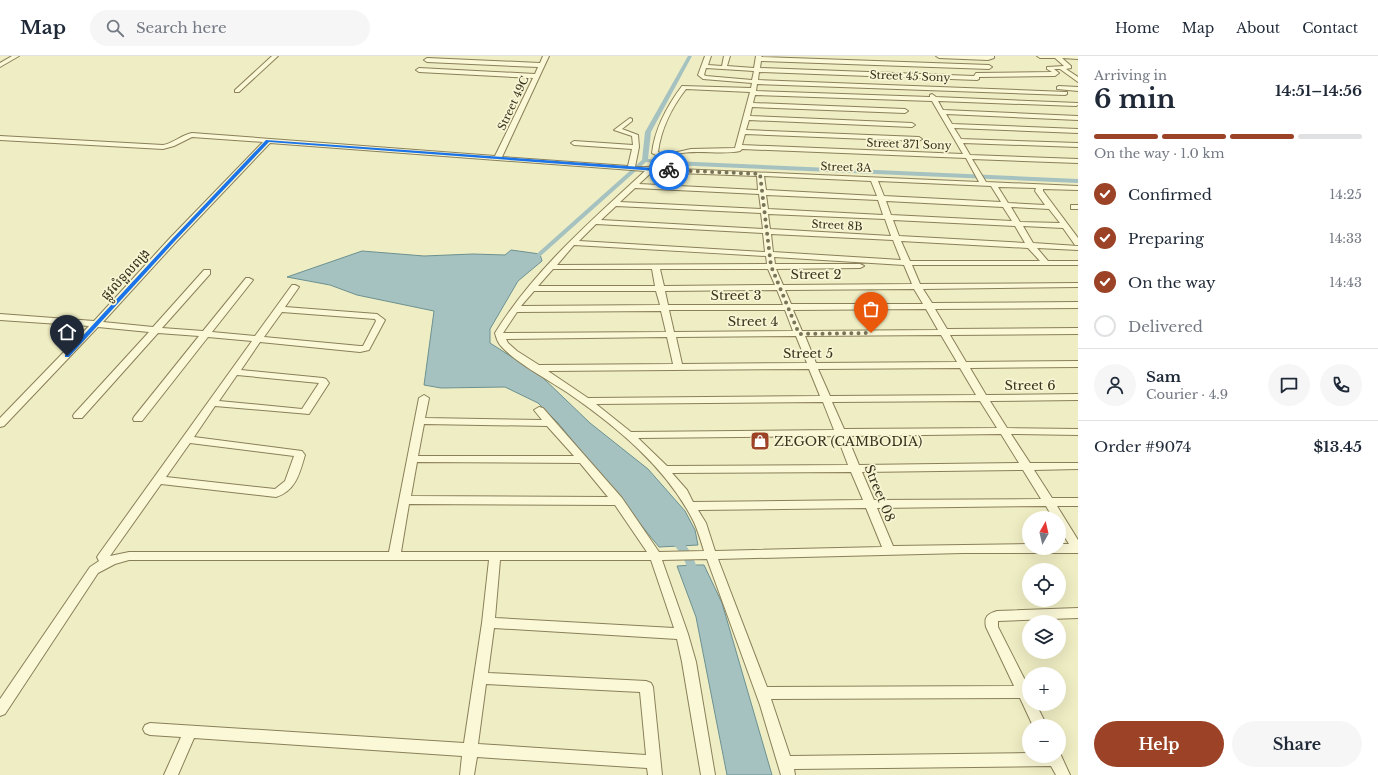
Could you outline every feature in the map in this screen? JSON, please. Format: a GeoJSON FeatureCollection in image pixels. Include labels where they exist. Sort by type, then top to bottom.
{"type":"FeatureCollection","features":[{"type":"Feature","properties":{"kind":"street"},"geometry":{"type":"LineString","coordinates":[[0,65],[16,56]]}},
{"type":"Feature","properties":{"kind":"street"},"geometry":{"type":"LineString","coordinates":[[237,91],[275,56]]}},
{"type":"Feature","properties":{"kind":"street"},"geometry":{"type":"LineString","coordinates":[[708,56],[705,66],[758,70],[977,78],[982,83]]}},
{"type":"Feature","properties":{"kind":"street"},"geometry":{"type":"LineString","coordinates":[[724,68],[727,56]]}},
{"type":"Feature","properties":{"kind":"street"},"geometry":{"type":"LineString","coordinates":[[909,56],[983,182]]}},
{"type":"Feature","properties":{"kind":"street"},"geometry":{"type":"LineString","coordinates":[[939,56],[992,58],[991,56]]}},
{"type":"Feature","properties":{"kind":"street"},"geometry":{"type":"LineString","coordinates":[[1040,56],[1078,57]]}},
{"type":"Feature","properties":{"kind":"street"},"geometry":{"type":"LineString","coordinates":[[536,76],[418,72],[428,57],[479,61],[543,61]]}},
{"type":"Feature","properties":{"kind":"street"},"geometry":{"type":"LineString","coordinates":[[977,78],[976,75],[1055,74],[1056,73],[1049,68],[1069,67],[1058,57]]}},
{"type":"Feature","properties":{"kind":"street"},"geometry":{"type":"LineString","coordinates":[[739,148],[756,82],[759,58],[989,67]]}},
{"type":"Feature","properties":{"kind":"street"},"geometry":{"type":"LineString","coordinates":[[472,73],[479,61]]}},
{"type":"Feature","properties":{"kind":"street","name":"Street 49C"},"geometry":{"type":"LineString","coordinates":[[498,157],[543,61]]}},
{"type":"Feature","properties":{"kind":"street","name":"Street 45 Sony"},"geometry":{"type":"LineString","coordinates":[[705,66],[701,75],[705,78],[756,82],[1064,91]]}},
{"type":"Feature","properties":{"kind":"street"},"geometry":{"type":"LineString","coordinates":[[1062,68],[1078,80]]}},
{"type":"Feature","properties":{"kind":"street"},"geometry":{"type":"LineString","coordinates":[[1046,85],[1064,91],[1078,89]]}},
{"type":"Feature","properties":{"kind":"street"},"geometry":{"type":"LineString","coordinates":[[659,162],[655,153],[655,143],[659,132],[684,87],[753,92],[1077,106]]}},
{"type":"Feature","properties":{"kind":"street"},"geometry":{"type":"LineString","coordinates":[[1064,91],[1077,106]]}},
{"type":"Feature","properties":{"kind":"street"},"geometry":{"type":"LineString","coordinates":[[898,98],[923,147]]}},
{"type":"Feature","properties":{"kind":"street"},"geometry":{"type":"LineString","coordinates":[[750,106],[905,111]]}},
{"type":"Feature","properties":{"kind":"street"},"geometry":{"type":"LineString","coordinates":[[942,112],[1078,118]]}},
{"type":"Feature","properties":{"kind":"street"},"geometry":{"type":"LineString","coordinates":[[746,118],[912,125]]}},
{"type":"Feature","properties":{"kind":"street"},"geometry":{"type":"LineString","coordinates":[[630,120],[618,130],[635,135],[636,147],[631,168]]}},
{"type":"Feature","properties":{"kind":"street"},"geometry":{"type":"LineString","coordinates":[[950,126],[1078,131]]}},
{"type":"Feature","properties":{"kind":"street"},"geometry":{"type":"LineString","coordinates":[[744,132],[923,147]]}},
{"type":"Feature","properties":{"kind":"street"},"geometry":{"type":"LineString","coordinates":[[0,138],[159,147],[172,146],[190,135],[498,157],[640,169],[659,162]]}},
{"type":"Feature","properties":{"kind":"street","name":"ផ្លូវលំទួលពង្រ"},"geometry":{"type":"LineString","coordinates":[[0,424],[67,356],[268,140]]}},
{"type":"Feature","properties":{"kind":"street"},"geometry":{"type":"LineString","coordinates":[[959,141],[1078,145]]}},
{"type":"Feature","properties":{"kind":"street"},"geometry":{"type":"LineString","coordinates":[[574,143],[636,147]]}},
{"type":"Feature","properties":{"kind":"street","name":"Street 371 Sony"},"geometry":{"type":"LineString","coordinates":[[659,162],[682,151],[738,150],[739,148],[923,147],[968,157],[1078,161]]}},
{"type":"Feature","properties":{"kind":"street"},"geometry":{"type":"LineString","coordinates":[[659,162],[572,243],[531,289],[514,309],[500,330],[500,336],[504,344],[514,353],[539,368],[587,401],[629,435],[665,470],[690,506],[707,538],[704,555],[762,693],[787,769],[1022,758]]}},
{"type":"Feature","properties":{"kind":"street","name":"Street 3A"},"geometry":{"type":"LineString","coordinates":[[659,162],[760,174],[983,182],[1040,187],[1078,188]]}},
{"type":"Feature","properties":{"kind":"street","name":"Street 08"},"geometry":{"type":"LineString","coordinates":[[760,174],[766,211],[771,266],[889,550]]}},
{"type":"Feature","properties":{"kind":"street"},"geometry":{"type":"LineString","coordinates":[[874,179],[896,239],[917,286],[983,398],[1054,511]]}},
{"type":"Feature","properties":{"kind":"street"},"geometry":{"type":"LineString","coordinates":[[993,184],[1031,246],[1046,263]]}},
{"type":"Feature","properties":{"kind":"street"},"geometry":{"type":"LineString","coordinates":[[634,186],[1005,205],[1062,210]]}},
{"type":"Feature","properties":{"kind":"street"},"geometry":{"type":"LineString","coordinates":[[1072,229],[1052,208],[1039,191],[1040,187],[1048,191],[1062,210],[1072,229],[1078,243]]}},
{"type":"Feature","properties":{"kind":"street"},"geometry":{"type":"LineString","coordinates":[[615,204],[1017,224],[1072,229]]}},
{"type":"Feature","properties":{"kind":"street","name":"Street 8B"},"geometry":{"type":"LineString","coordinates":[[594,222],[1078,248]]}},
{"type":"Feature","properties":{"kind":"street"},"geometry":{"type":"LineString","coordinates":[[572,243],[906,263],[1078,263]]}},
{"type":"Feature","properties":{"kind":"street"},"geometry":{"type":"LineString","coordinates":[[550,267],[892,266],[906,263]]}},
{"type":"Feature","properties":{"kind":"street"},"geometry":{"type":"LineString","coordinates":[[655,266],[678,367]]}},
{"type":"Feature","properties":{"kind":"street"},"geometry":{"type":"LineString","coordinates":[[78,416],[207,272]]}},
{"type":"Feature","properties":{"kind":"street"},"geometry":{"type":"LineString","coordinates":[[138,419],[249,280]]}},
{"type":"Feature","properties":{"kind":"street","name":"Street 2"},"geometry":{"type":"LineString","coordinates":[[531,289],[1078,285]]}},
{"type":"Feature","properties":{"kind":"street"},"geometry":{"type":"LineString","coordinates":[[105,562],[103,557],[295,288]]}},
{"type":"Feature","properties":{"kind":"street","name":"Street 3"},"geometry":{"type":"LineString","coordinates":[[514,309],[1078,305]]}},
{"type":"Feature","properties":{"kind":"street"},"geometry":{"type":"LineString","coordinates":[[0,317],[96,324],[363,349],[366,348],[381,320],[377,317],[280,309]]}},
{"type":"Feature","properties":{"kind":"street","name":"Street 4"},"geometry":{"type":"LineString","coordinates":[[500,336],[1078,332]]}},
{"type":"Feature","properties":{"kind":"street","name":"Street 5"},"geometry":{"type":"LineString","coordinates":[[539,368],[1078,364]]}},
{"type":"Feature","properties":{"kind":"street"},"geometry":{"type":"LineString","coordinates":[[212,404],[305,412],[324,384],[323,381],[235,372]]}},
{"type":"Feature","properties":{"kind":"street"},"geometry":{"type":"LineString","coordinates":[[394,556],[424,398]]}},
{"type":"Feature","properties":{"kind":"street","name":"Street 6"},"geometry":{"type":"LineString","coordinates":[[587,401],[1078,398]]}},
{"type":"Feature","properties":{"kind":"street"},"geometry":{"type":"LineString","coordinates":[[539,410],[618,501],[650,546],[655,556],[682,634],[689,662],[708,775]]}},
{"type":"Feature","properties":{"kind":"street"},"geometry":{"type":"LineString","coordinates":[[419,422],[551,423]]}},
{"type":"Feature","properties":{"kind":"street"},"geometry":{"type":"LineString","coordinates":[[629,435],[1004,431],[1078,432]]}},
{"type":"Feature","properties":{"kind":"street"},"geometry":{"type":"LineString","coordinates":[[159,480],[276,493],[284,490],[290,484],[300,455],[298,453],[187,439]]}},
{"type":"Feature","properties":{"kind":"street"},"geometry":{"type":"LineString","coordinates":[[412,459],[583,460]]}},
{"type":"Feature","properties":{"kind":"street"},"geometry":{"type":"LineString","coordinates":[[665,470],[1078,466]]}},
{"type":"Feature","properties":{"kind":"street"},"geometry":{"type":"LineString","coordinates":[[404,500],[618,501]]}},
{"type":"Feature","properties":{"kind":"street"},"geometry":{"type":"LineString","coordinates":[[690,506],[1078,502]]}},
{"type":"Feature","properties":{"kind":"street"},"geometry":{"type":"LineString","coordinates":[[1066,529],[1078,548]]}},
{"type":"Feature","properties":{"kind":"street"},"geometry":{"type":"LineString","coordinates":[[1,709],[94,570],[105,562],[116,558],[129,556],[668,556],[889,550],[1078,548]]}},
{"type":"Feature","properties":{"kind":"street"},"geometry":{"type":"LineString","coordinates":[[466,775],[488,623],[495,555]]}},
{"type":"Feature","properties":{"kind":"street"},"geometry":{"type":"LineString","coordinates":[[1022,690],[992,627],[991,619],[997,616],[1078,613]]}},
{"type":"Feature","properties":{"kind":"street"},"geometry":{"type":"LineString","coordinates":[[488,623],[682,634]]}},
{"type":"Feature","properties":{"kind":"street"},"geometry":{"type":"LineString","coordinates":[[150,729],[470,750],[654,768],[646,687],[480,678]]}},
{"type":"Feature","properties":{"kind":"street"},"geometry":{"type":"LineString","coordinates":[[762,693],[1022,700]]}},
{"type":"Feature","properties":{"kind":"street"},"geometry":{"type":"LineString","coordinates":[[171,775],[190,732]]}},
{"type":"Feature","properties":{"kind":"street"},"geometry":{"type":"LineString","coordinates":[[1058,763],[1063,775]]}},
{"type":"Feature","properties":{"kind":"water"},"geometry":{"type":"Polygon","coordinates":[[[511,250],[540,254],[542,261],[518,281],[490,329],[490,343],[540,375],[590,423],[648,469],[685,511],[695,530],[698,545],[659,547],[558,423],[538,403],[505,387],[441,388],[424,385],[434,311],[357,295],[330,285],[287,277],[362,251],[424,256],[473,254],[505,255],[511,250]]]}},
{"type":"Feature","properties":{"kind":"water"},"geometry":{"type":"Polygon","coordinates":[[[704,565],[722,603],[772,775],[727,775],[696,617],[677,566],[704,565]]]}},
{"type":"Feature","properties":{"kind":"waterway"},"geometry":{"type":"LineString","coordinates":[[645,160],[648,132],[690,56]]}},
{"type":"Feature","properties":{"kind":"waterway"},"geometry":{"type":"LineString","coordinates":[[533,260],[645,160]]}},
{"type":"Feature","properties":{"kind":"waterway"},"geometry":{"type":"LineString","coordinates":[[645,160],[672,163],[1078,181]]}},
{"type":"Feature","properties":{"kind":"waterway"},"geometry":{"type":"LineString","coordinates":[[674,538],[681,546],[692,565],[695,576]]}},
{"type":"Feature","properties":{"kind":"way so far"},"geometry":{"type":"LineString","coordinates":[[669,170],[760,174],[766,211],[771,266],[799,334],[871,333]]}},
{"type":"Feature","properties":{"kind":"place","name":"ZEGOR (CAMBODIA)"},"geometry":{"type":"Point","coordinates":[760,441]}},
{"type":"Feature","properties":{"kind":"route"},"geometry":{"type":"LineString","coordinates":[[67,356],[173,240],[268,140],[669,170]]}}]}
